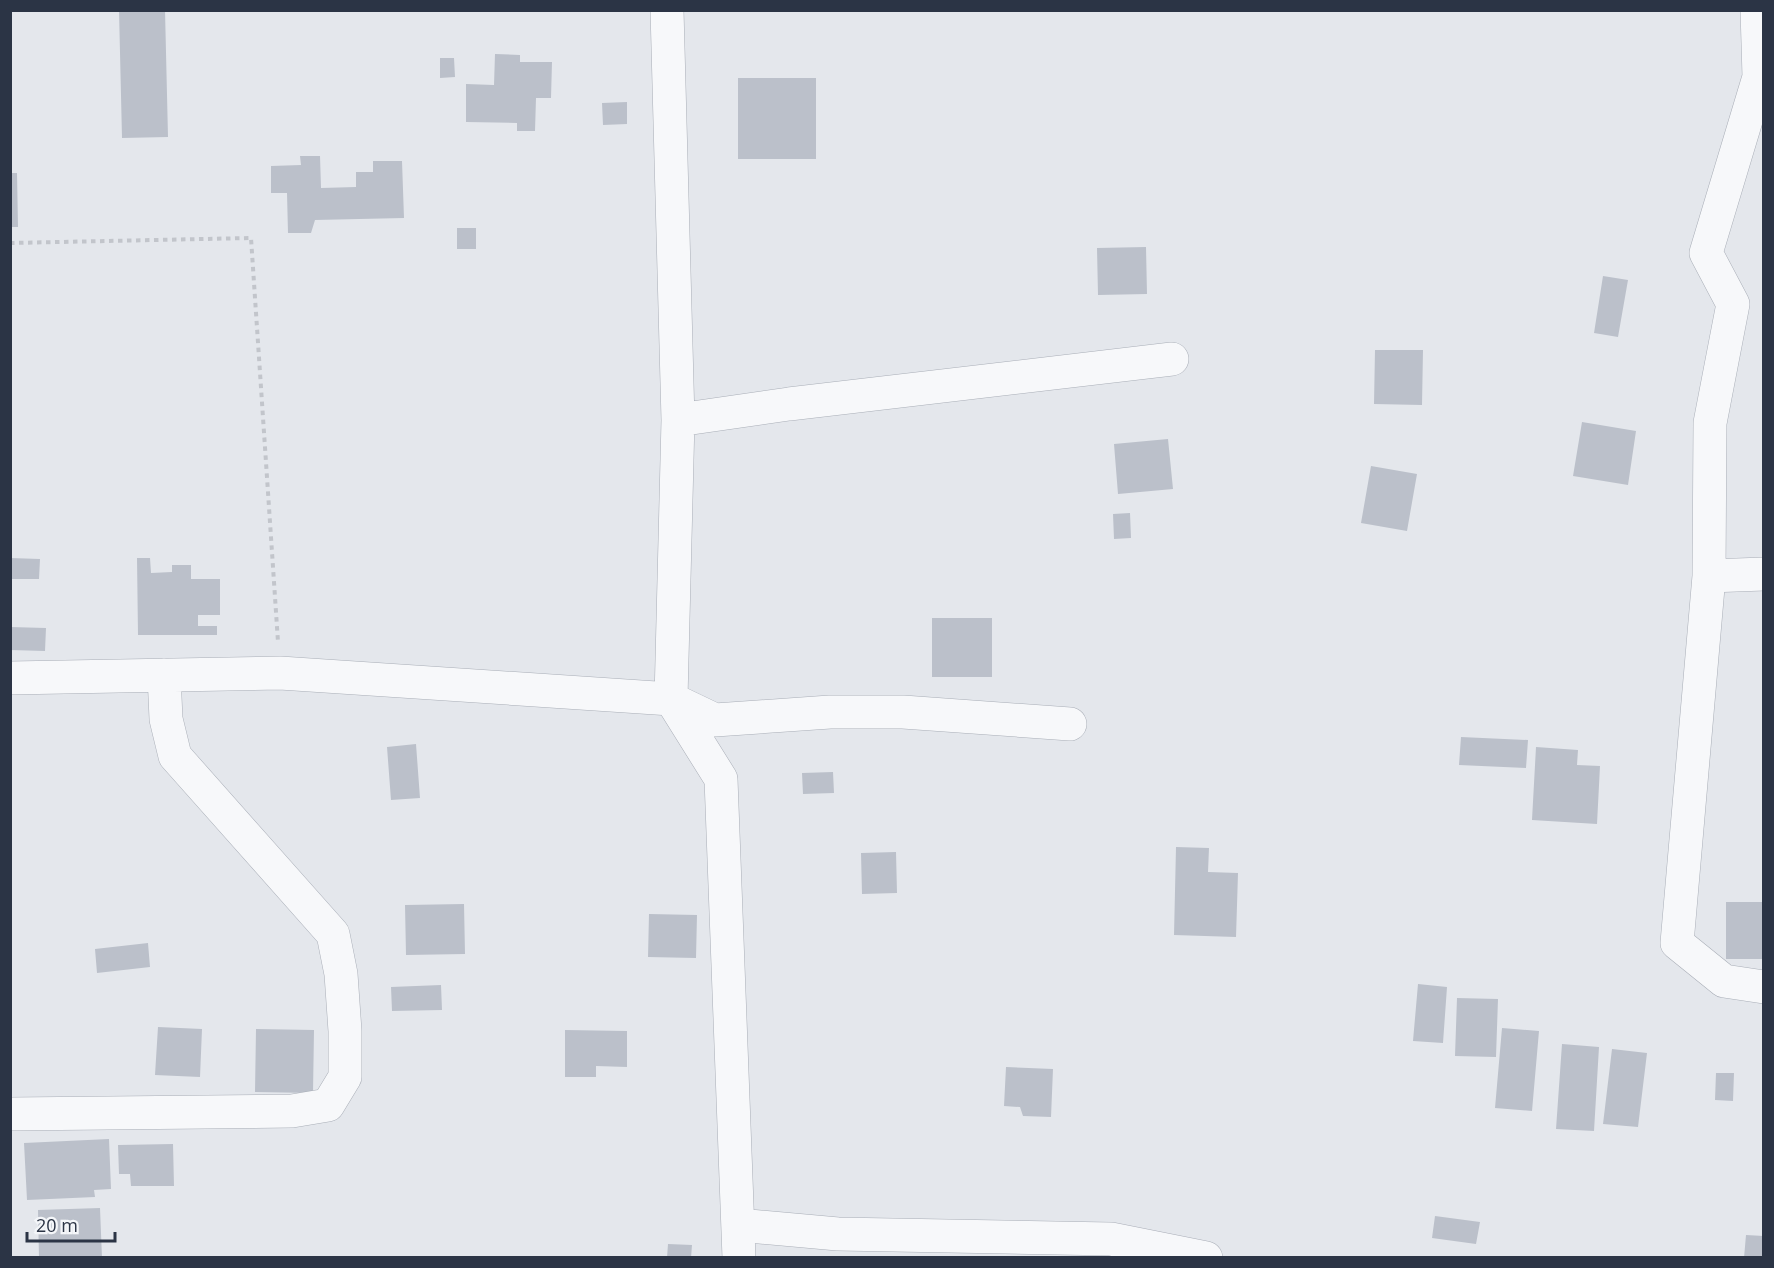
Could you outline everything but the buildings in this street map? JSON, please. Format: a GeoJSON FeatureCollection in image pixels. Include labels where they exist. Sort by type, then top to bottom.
{"type":"FeatureCollection","features":[{"type":"Feature","properties":{"kind":"street"},"geometry":{"type":"LineString","coordinates":[[667,10],[678,420],[671,699],[722,779],[739,1257]]}},
{"type":"Feature","properties":{"kind":"street"},"geometry":{"type":"LineString","coordinates":[[1757,10],[1759,76],[1706,254],[1733,303],[1710,423],[1708,576],[1677,943],[1724,981],[1764,987]]}},
{"type":"Feature","properties":{"kind":"street"},"geometry":{"type":"LineString","coordinates":[[678,420],[789,404],[1172,359]]}},
{"type":"Feature","properties":{"kind":"street"},"geometry":{"type":"LineString","coordinates":[[1708,576],[1764,574]]}},
{"type":"Feature","properties":{"kind":"street"},"geometry":{"type":"LineString","coordinates":[[10,678],[279,673],[671,699],[715,720],[830,712],[903,712],[1070,724]]}},
{"type":"Feature","properties":{"kind":"street"},"geometry":{"type":"LineString","coordinates":[[10,1114],[292,1111],[328,1106],[345,1077],[341,974],[333,934],[175,756],[166,719],[164,675]]}},
{"type":"Feature","properties":{"kind":"street"},"geometry":{"type":"LineString","coordinates":[[738,1225],[837,1234],[1111,1239],[1206,1257]]}},
{"type":"Feature","properties":{"kind":"path"},"geometry":{"type":"LineString","coordinates":[[10,243],[251,238],[279,673]]}}]}
